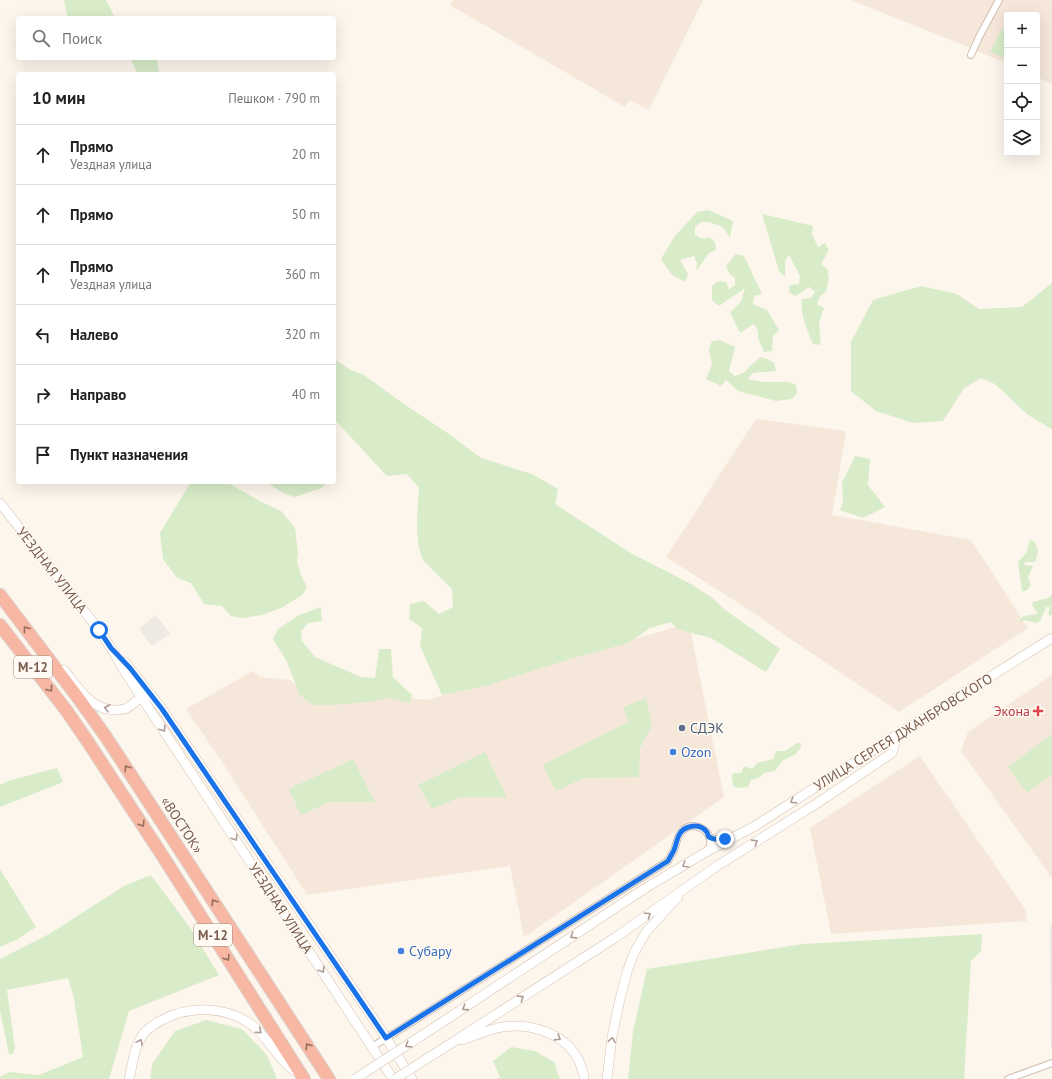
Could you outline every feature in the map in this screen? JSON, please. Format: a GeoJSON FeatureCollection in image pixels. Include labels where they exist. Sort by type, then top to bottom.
{"type":"FeatureCollection","features":[{"type":"Feature","properties":{"kind":"highway","name":"«ВОСТОК»"},"geometry":{"type":"LineString","coordinates":[[0,595],[79,699],[148,801],[329,1079]]}},
{"type":"Feature","properties":{"kind":"highway","name":"М-12"},"geometry":{"type":"LineString","coordinates":[[0,625],[66,710],[95,751],[304,1078]]}},
{"type":"Feature","properties":{"kind":"street"},"geometry":{"type":"LineString","coordinates":[[972,55],[979,37],[999,0]]}},
{"type":"Feature","properties":{"kind":"street","name":"УЕЗДНАЯ УЛИЦА"},"geometry":{"type":"LineString","coordinates":[[0,503],[99,630],[125,672],[145,695],[394,1079]]}},
{"type":"Feature","properties":{"kind":"street","name":"УЛИЦА СЕРГЕЯ ДЖАНБРОВСКОГО"},"geometry":{"type":"LineString","coordinates":[[355,1079],[631,898],[706,852],[756,826],[1052,638]]}},
{"type":"Feature","properties":{"kind":"street"},"geometry":{"type":"LineString","coordinates":[[39,646],[58,663],[86,696],[95,704],[112,710],[119,710],[126,708],[145,695]]}},
{"type":"Feature","properties":{"kind":"street","name":"УЕЗДНАЯ УЛИЦА"},"geometry":{"type":"LineString","coordinates":[[145,695],[162,709],[386,1038],[412,1079]]}},
{"type":"Feature","properties":{"kind":"street"},"geometry":{"type":"LineString","coordinates":[[394,1079],[616,937],[717,866],[816,804],[892,753],[897,736]]}},
{"type":"Feature","properties":{"kind":"street"},"geometry":{"type":"LineString","coordinates":[[372,1047],[668,861],[674,851],[682,830],[695,826],[706,831],[711,844],[706,852]]}},
{"type":"Feature","properties":{"kind":"street"},"geometry":{"type":"LineString","coordinates":[[709,837],[719,840],[734,837]]}},
{"type":"Feature","properties":{"kind":"street"},"geometry":{"type":"LineString","coordinates":[[607,1079],[612,1037],[620,999],[634,953],[646,932],[687,887]]}},
{"type":"Feature","properties":{"kind":"street"},"geometry":{"type":"LineString","coordinates":[[129,1079],[137,1045],[145,1032],[166,1018],[179,1013],[194,1010],[225,1012],[250,1023],[263,1035],[283,1060],[304,1078]]}},
{"type":"Feature","properties":{"kind":"street"},"geometry":{"type":"LineString","coordinates":[[453,1042],[497,1028],[533,1028],[551,1033],[566,1042],[578,1058],[584,1079]]}},
{"type":"Feature","properties":{"kind":"street"},"geometry":{"type":"LineString","coordinates":[[1008,1079],[1052,1063]]}},
{"type":"Feature","properties":{"kind":"shaded area"},"geometry":{"type":"Polygon","coordinates":[[[453,0],[703,0],[649,110],[630,100],[625,107],[450,5],[453,0]]]}},
{"type":"Feature","properties":{"kind":"shaded area"},"geometry":{"type":"Polygon","coordinates":[[[851,0],[1052,0],[1052,84],[1040,78],[1040,12],[1004,12],[1004,63],[851,0]]]}},
{"type":"Feature","properties":{"kind":"shaded area"},"geometry":{"type":"Polygon","coordinates":[[[756,419],[846,431],[832,515],[971,540],[1028,628],[899,712],[760,617],[666,557],[756,419]]]}},
{"type":"Feature","properties":{"kind":"shaded area"},"geometry":{"type":"Polygon","coordinates":[[[156,615],[170,634],[152,646],[139,629],[156,615]]]}},
{"type":"Feature","properties":{"kind":"shaded area"},"geometry":{"type":"Polygon","coordinates":[[[689,623],[724,797],[529,934],[524,936],[510,866],[307,895],[228,771],[186,709],[253,671],[260,677],[291,680],[303,693],[398,697],[427,700],[689,623]]]}},
{"type":"Feature","properties":{"kind":"shaded area"},"geometry":{"type":"Polygon","coordinates":[[[1052,675],[1052,878],[961,751],[968,732],[1052,675]]]}},
{"type":"Feature","properties":{"kind":"shaded area"},"geometry":{"type":"Polygon","coordinates":[[[920,756],[1025,909],[1027,921],[831,934],[810,828],[920,756]]]}},
{"type":"Feature","properties":{"kind":"shaded area"},"geometry":{"type":"Polygon","coordinates":[[[1050,926],[1052,926],[1052,1049],[1051,1049],[1050,926]]]}},
{"type":"Feature","properties":{"kind":"green space"},"geometry":{"type":"Polygon","coordinates":[[[64,0],[106,0],[114,16],[68,16],[64,0]]]}},
{"type":"Feature","properties":{"kind":"green space"},"geometry":{"type":"Polygon","coordinates":[[[1004,26],[1004,58],[990,52],[1004,26]]]}},
{"type":"Feature","properties":{"kind":"green space"},"geometry":{"type":"Polygon","coordinates":[[[131,60],[157,60],[159,72],[137,72],[131,60]]]}},
{"type":"Feature","properties":{"kind":"green space"},"geometry":{"type":"Polygon","coordinates":[[[708,210],[733,221],[730,238],[723,227],[709,222],[701,222],[695,227],[695,235],[702,239],[709,237],[715,242],[716,250],[709,253],[696,271],[697,263],[694,256],[680,260],[688,274],[685,282],[672,275],[661,259],[674,237],[697,212],[708,210]]]}},
{"type":"Feature","properties":{"kind":"green space"},"geometry":{"type":"Polygon","coordinates":[[[762,214],[813,226],[812,234],[818,247],[825,243],[829,250],[821,264],[827,269],[829,277],[826,292],[820,296],[817,304],[824,308],[819,323],[821,345],[813,344],[804,322],[802,311],[802,299],[811,298],[815,292],[809,287],[796,296],[789,293],[790,285],[799,284],[800,276],[789,255],[785,261],[785,277],[779,271],[762,214]]]}},
{"type":"Feature","properties":{"kind":"green space"},"geometry":{"type":"Polygon","coordinates":[[[736,254],[744,256],[762,294],[754,296],[753,304],[767,310],[779,330],[773,336],[772,351],[764,352],[758,338],[758,331],[754,324],[740,333],[730,312],[741,302],[745,288],[719,306],[712,300],[712,286],[718,281],[726,282],[729,289],[735,285],[735,278],[729,273],[726,266],[736,254]]]}},
{"type":"Feature","properties":{"kind":"green space"},"geometry":{"type":"Polygon","coordinates":[[[1052,283],[1052,429],[1028,415],[995,384],[981,378],[964,388],[943,421],[913,423],[876,411],[851,391],[851,342],[873,300],[921,286],[957,294],[979,309],[1022,307],[1052,283]]]}},
{"type":"Feature","properties":{"kind":"green space"},"geometry":{"type":"Polygon","coordinates":[[[720,340],[735,347],[729,371],[735,376],[743,373],[760,357],[768,359],[774,363],[776,371],[753,373],[748,379],[763,382],[788,382],[796,385],[797,393],[792,399],[776,401],[738,391],[726,380],[721,386],[706,379],[712,364],[709,349],[712,341],[720,340]]]}},
{"type":"Feature","properties":{"kind":"green space"},"geometry":{"type":"Polygon","coordinates":[[[336,360],[351,370],[364,375],[481,458],[532,474],[558,489],[555,504],[629,552],[689,583],[713,598],[724,609],[780,649],[766,672],[711,638],[677,629],[671,622],[650,628],[628,643],[570,659],[485,686],[442,695],[420,646],[422,628],[409,619],[410,604],[424,601],[439,614],[453,607],[452,589],[425,562],[421,555],[417,526],[419,488],[407,474],[387,476],[336,421],[336,360]]]}},
{"type":"Feature","properties":{"kind":"green space"},"geometry":{"type":"Polygon","coordinates":[[[855,456],[870,459],[868,485],[885,507],[863,518],[840,510],[843,502],[842,483],[855,456]]]}},
{"type":"Feature","properties":{"kind":"green space"},"geometry":{"type":"Polygon","coordinates":[[[190,484],[230,484],[281,511],[295,528],[298,553],[297,561],[301,575],[307,587],[302,595],[283,607],[262,615],[243,618],[231,616],[222,606],[204,604],[191,583],[177,578],[163,559],[160,533],[190,484]]]}},
{"type":"Feature","properties":{"kind":"green space"},"geometry":{"type":"Polygon","coordinates":[[[269,484],[326,484],[321,488],[295,497],[285,494],[269,484]]]}},
{"type":"Feature","properties":{"kind":"green space"},"geometry":{"type":"Polygon","coordinates":[[[1030,540],[1034,541],[1038,551],[1035,562],[1024,562],[1025,565],[1033,566],[1028,577],[1031,585],[1026,591],[1022,591],[1018,562],[1026,553],[1030,540]]]}},
{"type":"Feature","properties":{"kind":"green space"},"geometry":{"type":"Polygon","coordinates":[[[1052,595],[1052,615],[1050,616],[1048,614],[1050,607],[1046,607],[1040,621],[1036,623],[1024,620],[1019,622],[1023,616],[1038,614],[1032,605],[1033,602],[1048,598],[1052,595]]]}},
{"type":"Feature","properties":{"kind":"green space"},"geometry":{"type":"Polygon","coordinates":[[[321,607],[322,621],[308,623],[301,631],[302,641],[315,657],[361,677],[375,678],[379,649],[391,649],[393,677],[412,695],[410,703],[389,698],[367,702],[313,705],[300,695],[286,660],[273,639],[278,629],[299,615],[321,607]]]}},
{"type":"Feature","properties":{"kind":"green space"},"geometry":{"type":"Polygon","coordinates":[[[646,698],[652,725],[640,748],[639,777],[584,778],[556,791],[543,765],[629,722],[623,707],[646,698]]]}},
{"type":"Feature","properties":{"kind":"green space"},"geometry":{"type":"Polygon","coordinates":[[[1052,734],[1052,775],[1027,793],[1008,767],[1052,734]]]}},
{"type":"Feature","properties":{"kind":"green space"},"geometry":{"type":"Polygon","coordinates":[[[799,742],[802,745],[796,754],[782,761],[775,771],[764,773],[758,778],[751,780],[748,787],[736,788],[732,781],[733,773],[741,773],[744,766],[752,769],[757,763],[773,759],[776,751],[785,751],[799,742]]]}},
{"type":"Feature","properties":{"kind":"green space"},"geometry":{"type":"Polygon","coordinates":[[[485,752],[507,797],[460,797],[432,809],[418,785],[485,752]]]}},
{"type":"Feature","properties":{"kind":"green space"},"geometry":{"type":"Polygon","coordinates":[[[353,759],[375,802],[329,802],[301,815],[289,789],[353,759]]]}},
{"type":"Feature","properties":{"kind":"green space"},"geometry":{"type":"Polygon","coordinates":[[[57,768],[63,782],[0,807],[0,785],[11,780],[57,768]]]}},
{"type":"Feature","properties":{"kind":"green space"},"geometry":{"type":"Polygon","coordinates":[[[0,869],[36,927],[18,939],[0,947],[0,869]]]}},
{"type":"Feature","properties":{"kind":"green space"},"geometry":{"type":"Polygon","coordinates":[[[151,875],[191,929],[219,975],[129,1011],[109,1079],[0,1079],[0,1077],[9,1072],[39,1075],[83,1057],[74,998],[68,978],[7,990],[15,1048],[13,1054],[9,1054],[0,1011],[0,959],[51,933],[124,886],[151,875]]]}},
{"type":"Feature","properties":{"kind":"green space"},"geometry":{"type":"Polygon","coordinates":[[[982,934],[981,951],[971,961],[964,1079],[628,1079],[633,1032],[647,969],[803,944],[982,934]]]}},
{"type":"Feature","properties":{"kind":"green space"},"geometry":{"type":"Polygon","coordinates":[[[206,1020],[242,1029],[267,1055],[277,1079],[150,1079],[152,1064],[175,1031],[206,1020]]]}},
{"type":"Feature","properties":{"kind":"green space"},"geometry":{"type":"Polygon","coordinates":[[[511,1047],[535,1051],[554,1062],[560,1079],[497,1079],[500,1077],[493,1061],[511,1047]]]}},
{"type":"Feature","properties":{"kind":"place","name":"Экона"},"geometry":{"type":"Point","coordinates":[1038,711]}},
{"type":"Feature","properties":{"kind":"place","name":"СДЭК"},"geometry":{"type":"Point","coordinates":[682,728]}},
{"type":"Feature","properties":{"kind":"place","name":"Ozon"},"geometry":{"type":"Point","coordinates":[673,752]}},
{"type":"Feature","properties":{"kind":"place","name":"Субару"},"geometry":{"type":"Point","coordinates":[401,951]}},
{"type":"Feature","properties":{"kind":"route"},"geometry":{"type":"LineString","coordinates":[[99,630],[111,648],[130,668],[162,709],[386,1038],[668,861],[674,851],[682,830],[695,826],[706,831],[709,837],[719,840],[725,839]]}}]}
